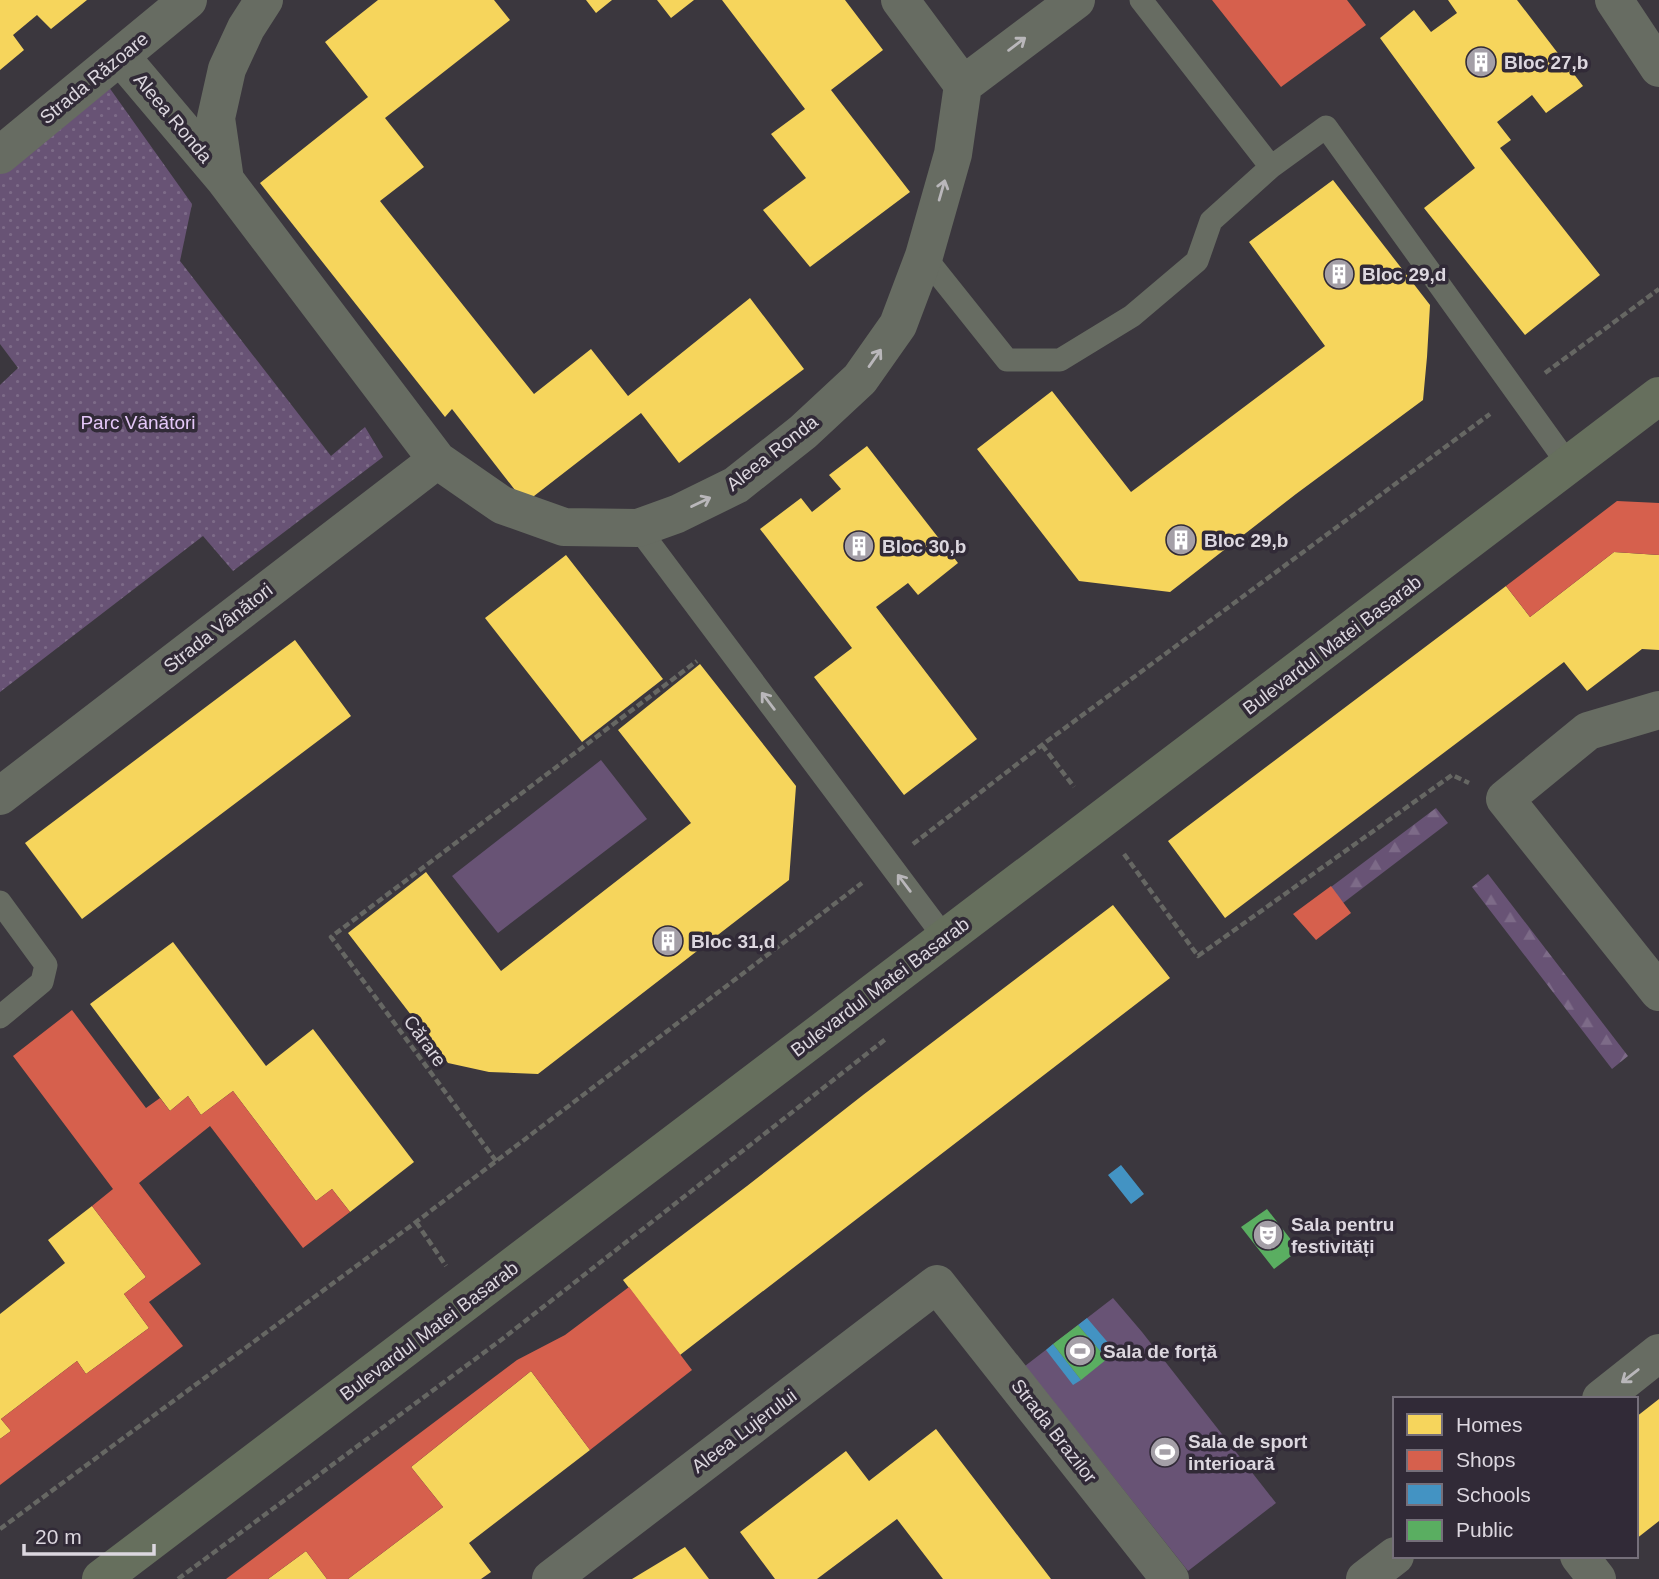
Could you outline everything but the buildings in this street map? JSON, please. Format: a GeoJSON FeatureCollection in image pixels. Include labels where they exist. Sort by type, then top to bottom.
{"type":"FeatureCollection","features":[{"type":"Feature","properties":{"kind":"main road","name":"Bulevardul Matei Basarab"},"geometry":{"type":"LineString","coordinates":[[101,1579],[1659,396]]}},
{"type":"Feature","properties":{"kind":"street","name":"Strada Răzoare"},"geometry":{"type":"LineString","coordinates":[[0,155],[188,0]]}},
{"type":"Feature","properties":{"kind":"street","name":"Aleea Ronda"},"geometry":{"type":"LineString","coordinates":[[225,180],[216,118],[227,69],[246,28],[264,0]]}},
{"type":"Feature","properties":{"kind":"street"},"geometry":{"type":"LineString","coordinates":[[900,0],[963,85],[1076,0]]}},
{"type":"Feature","properties":{"kind":"street"},"geometry":{"type":"LineString","coordinates":[[1614,0],[1659,68]]}},
{"type":"Feature","properties":{"kind":"street","name":"Aleea Ronda"},"geometry":{"type":"LineString","coordinates":[[121,57],[225,180],[437,460],[502,505],[564,527],[638,528],[677,514],[736,485],[803,432],[860,379],[898,325],[924,256],[953,153],[963,85]]}},
{"type":"Feature","properties":{"kind":"street","name":"Strada Vânători"},"geometry":{"type":"LineString","coordinates":[[0,796],[437,460]]}},
{"type":"Feature","properties":{"kind":"street"},"geometry":{"type":"LineString","coordinates":[[1659,710],[1588,731],[1505,799],[1659,992]]}},
{"type":"Feature","properties":{"kind":"street","name":"Aleea Lujerului"},"geometry":{"type":"LineString","coordinates":[[551,1579],[937,1284]]}},
{"type":"Feature","properties":{"kind":"street","name":"Strada Brazilor"},"geometry":{"type":"LineString","coordinates":[[937,1284],[1170,1579]]}},
{"type":"Feature","properties":{"kind":"street"},"geometry":{"type":"LineString","coordinates":[[1604,1397],[1659,1353]]}},
{"type":"Feature","properties":{"kind":"street"},"geometry":{"type":"LineString","coordinates":[[1365,1579],[1393,1558]]}},
{"type":"Feature","properties":{"kind":"street"},"geometry":{"type":"LineString","coordinates":[[1581,1558],[1597,1579]]}},
{"type":"Feature","properties":{"kind":"lane"},"geometry":{"type":"LineString","coordinates":[[1141,0],[1271,167]]}},
{"type":"Feature","properties":{"kind":"lane"},"geometry":{"type":"LineString","coordinates":[[924,256],[1007,360],[1060,360],[1132,316],[1197,261],[1211,221],[1271,167],[1326,127],[1568,464]]}},
{"type":"Feature","properties":{"kind":"lane"},"geometry":{"type":"LineString","coordinates":[[638,528],[945,937]]}},
{"type":"Feature","properties":{"kind":"lane"},"geometry":{"type":"LineString","coordinates":[[0,902],[46,965],[42,982],[0,1017]]}},
{"type":"Feature","properties":{"kind":"path"},"geometry":{"type":"LineString","coordinates":[[0,1529],[416,1222],[1042,745],[1659,289]]}},
{"type":"Feature","properties":{"kind":"path","name":"Cărare"},"geometry":{"type":"LineString","coordinates":[[496,1161],[331,937],[724,643]]}},
{"type":"Feature","properties":{"kind":"path"},"geometry":{"type":"LineString","coordinates":[[1124,854],[1198,956],[1452,775],[1505,799]]}},
{"type":"Feature","properties":{"kind":"path"},"geometry":{"type":"LineString","coordinates":[[178,1579],[501,1340],[894,1033]]}},
{"type":"Feature","properties":{"kind":"green space","name":"Parc Vânători"},"geometry":{"type":"Polygon","coordinates":[[[106,83],[192,204],[180,261],[331,456],[365,427],[383,457],[233,571],[203,536],[0,692],[0,385],[18,368],[0,344],[0,173],[106,83]]]}},
{"type":"Feature","properties":{"kind":"green space"},"geometry":{"type":"Polygon","coordinates":[[[601,760],[647,819],[498,933],[452,876],[601,760]]]}},
{"type":"Feature","properties":{"kind":"green space"},"geometry":{"type":"Polygon","coordinates":[[[1436,808],[1448,823],[1343,903],[1331,887],[1436,808]]]}},
{"type":"Feature","properties":{"kind":"green space"},"geometry":{"type":"Polygon","coordinates":[[[1488,874],[1628,1056],[1612,1069],[1472,887],[1488,874]]]}},
{"type":"Feature","properties":{"kind":"green space","name":"Sala de sport interioară"},"geometry":{"type":"Polygon","coordinates":[[[1113,1298],[1276,1503],[1188,1571],[1025,1366],[1113,1298]]]}},
{"type":"Feature","properties":{"kind":"place","name":"Bloc 27,b"},"geometry":{"type":"Point","coordinates":[1481,62]}},
{"type":"Feature","properties":{"kind":"place","name":"Bloc 29,d"},"geometry":{"type":"Point","coordinates":[1339,274]}},
{"type":"Feature","properties":{"kind":"place","name":"Bloc 29,b"},"geometry":{"type":"Point","coordinates":[1181,540]}},
{"type":"Feature","properties":{"kind":"place","name":"Bloc 30,b"},"geometry":{"type":"Point","coordinates":[859,546]}},
{"type":"Feature","properties":{"kind":"place","name":"Bloc 31,d"},"geometry":{"type":"Point","coordinates":[668,941]}},
{"type":"Feature","properties":{"kind":"place","name":"Sala pentru festivități"},"geometry":{"type":"Point","coordinates":[1268,1235]}},
{"type":"Feature","properties":{"kind":"place","name":"Sala de forță"},"geometry":{"type":"Point","coordinates":[1080,1351]}},
{"type":"Feature","properties":{"kind":"place","name":"Sala de sport interioară"},"geometry":{"type":"Point","coordinates":[1165,1452]}}]}
